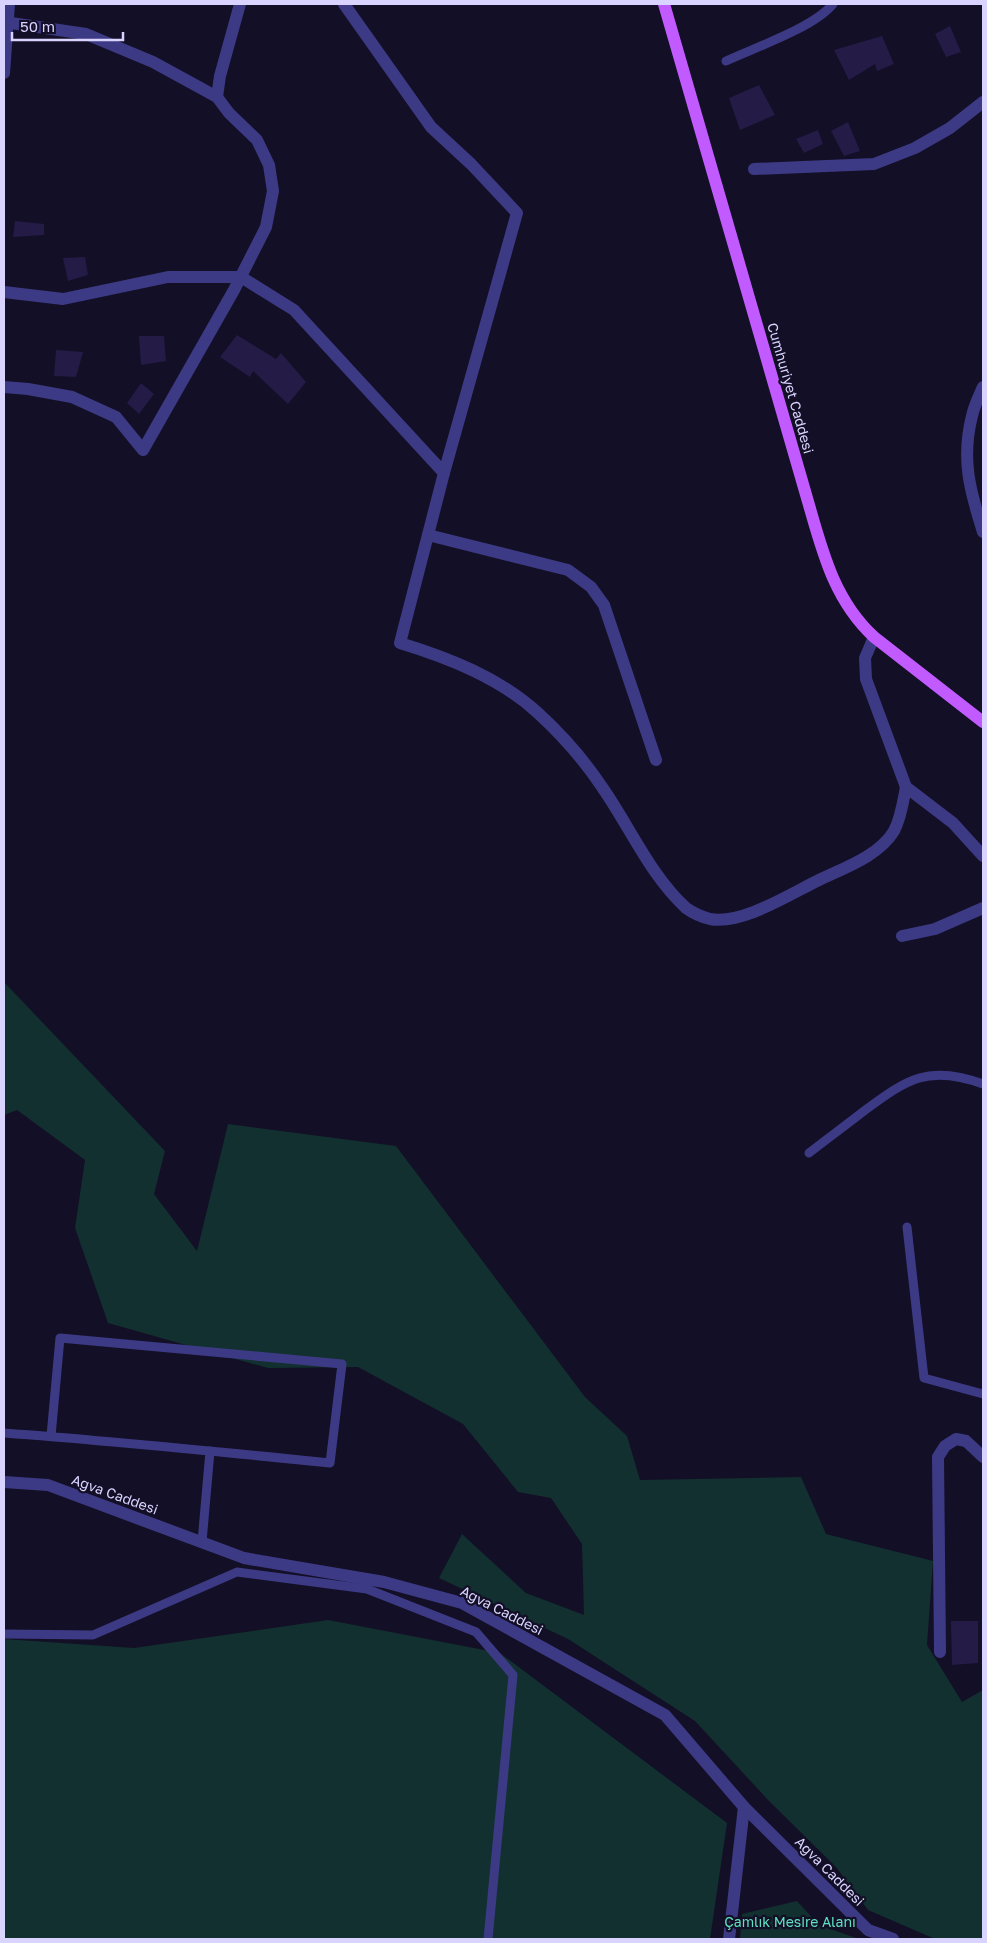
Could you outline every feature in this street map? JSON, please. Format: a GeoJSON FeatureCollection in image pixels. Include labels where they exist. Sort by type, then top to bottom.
{"type":"FeatureCollection","features":[{"type":"Feature","properties":{"kind":"main road","name":"Cumhuriyet Caddesi"},"geometry":{"type":"LineString","coordinates":[[664,4],[821,544],[844,602],[860,624],[874,637],[983,722]]}},
{"type":"Feature","properties":{"kind":"street"},"geometry":{"type":"LineString","coordinates":[[4,73],[6,22],[9,4]]}},
{"type":"Feature","properties":{"kind":"street"},"geometry":{"type":"LineString","coordinates":[[218,97],[220,76],[240,4]]}},
{"type":"Feature","properties":{"kind":"street"},"geometry":{"type":"LineString","coordinates":[[344,4],[431,127],[517,213],[444,473],[400,643],[445,658],[479,674],[536,712],[585,764],[616,808],[660,878],[687,908],[712,919],[723,920],[746,915],[849,866],[876,850],[894,831],[906,787]]}},
{"type":"Feature","properties":{"kind":"street"},"geometry":{"type":"LineString","coordinates":[[4,387],[28,389],[72,397],[116,417],[143,450],[241,277],[266,227],[273,191],[269,165],[257,140],[229,113],[218,97],[152,62],[86,34],[6,22]]}},
{"type":"Feature","properties":{"kind":"street"},"geometry":{"type":"LineString","coordinates":[[754,169],[874,164],[915,148],[950,128],[983,102]]}},
{"type":"Feature","properties":{"kind":"street"},"geometry":{"type":"LineString","coordinates":[[4,292],[63,299],[168,277],[241,277],[294,310],[444,473]]}},
{"type":"Feature","properties":{"kind":"street"},"geometry":{"type":"LineString","coordinates":[[983,387],[972,415],[966,454],[972,498],[983,532]]}},
{"type":"Feature","properties":{"kind":"street"},"geometry":{"type":"LineString","coordinates":[[428,535],[568,570],[592,587],[604,604],[656,760]]}},
{"type":"Feature","properties":{"kind":"street"},"geometry":{"type":"LineString","coordinates":[[874,637],[865,658],[866,679],[906,787],[952,823],[983,856]]}},
{"type":"Feature","properties":{"kind":"street"},"geometry":{"type":"LineString","coordinates":[[902,936],[942,926],[983,908]]}},
{"type":"Feature","properties":{"kind":"street"},"geometry":{"type":"LineString","coordinates":[[940,1652],[938,1456],[945,1446],[956,1439],[966,1441],[983,1457]]}},
{"type":"Feature","properties":{"kind":"street","name":"Ağva Caddesi"},"geometry":{"type":"LineString","coordinates":[[4,1482],[48,1485],[244,1558],[384,1582],[462,1604],[665,1715],[744,1807],[868,1930],[893,1939]]}},
{"type":"Feature","properties":{"kind":"street"},"geometry":{"type":"LineString","coordinates":[[729,1939],[744,1807]]}},
{"type":"Feature","properties":{"kind":"lane"},"geometry":{"type":"LineString","coordinates":[[726,61],[803,25],[822,14],[833,4]]}},
{"type":"Feature","properties":{"kind":"lane"},"geometry":{"type":"LineString","coordinates":[[809,1153],[891,1091],[914,1079],[941,1074],[954,1075],[983,1084]]}},
{"type":"Feature","properties":{"kind":"lane"},"geometry":{"type":"LineString","coordinates":[[907,1227],[924,1378],[983,1394]]}},
{"type":"Feature","properties":{"kind":"lane"},"geometry":{"type":"LineString","coordinates":[[4,1433],[330,1463],[342,1364],[60,1338],[51,1436]]}},
{"type":"Feature","properties":{"kind":"lane"},"geometry":{"type":"LineString","coordinates":[[202,1542],[210,1451]]}},
{"type":"Feature","properties":{"kind":"lane"},"geometry":{"type":"LineString","coordinates":[[4,1634],[93,1635],[237,1572],[366,1589],[476,1632],[513,1675],[488,1939]]}},
{"type":"Feature","properties":{"kind":"green space"},"geometry":{"type":"Polygon","coordinates":[[[4,982],[165,1151],[154,1194],[197,1251],[228,1124],[396,1146],[585,1397],[627,1436],[640,1480],[801,1477],[826,1534],[933,1561],[927,1645],[962,1702],[983,1690],[983,1939],[935,1939],[868,1910],[836,1867],[769,1801],[695,1721],[568,1639],[439,1578],[462,1534],[526,1593],[584,1615],[582,1544],[551,1498],[518,1492],[463,1424],[358,1367],[268,1368],[108,1323],[75,1228],[85,1160],[17,1110],[4,1115],[4,982]]]}},
{"type":"Feature","properties":{"kind":"green space"},"geometry":{"type":"Polygon","coordinates":[[[328,1620],[500,1653],[727,1823],[710,1939],[4,1939],[4,1639],[134,1648],[328,1620]]]}},
{"type":"Feature","properties":{"kind":"green space","name":"Çamlık Mesire Alanı"},"geometry":{"type":"Polygon","coordinates":[[[797,1901],[819,1925],[859,1939],[740,1939],[742,1914],[797,1901]]]}},
{"type":"Feature","properties":{"kind":"building"},"geometry":{"type":"Polygon","coordinates":[[[950,26],[961,52],[946,57],[935,34],[950,26]]]}},
{"type":"Feature","properties":{"kind":"building"},"geometry":{"type":"Polygon","coordinates":[[[882,36],[894,64],[877,71],[875,64],[849,80],[834,50],[882,36]]]}},
{"type":"Feature","properties":{"kind":"building"},"geometry":{"type":"Polygon","coordinates":[[[759,85],[775,115],[740,130],[729,98],[759,85]]]}},
{"type":"Feature","properties":{"kind":"building"},"geometry":{"type":"Polygon","coordinates":[[[848,122],[860,151],[844,156],[831,131],[848,122]]]}},
{"type":"Feature","properties":{"kind":"building"},"geometry":{"type":"Polygon","coordinates":[[[818,130],[823,144],[804,153],[796,139],[818,130]]]}},
{"type":"Feature","properties":{"kind":"building"},"geometry":{"type":"Polygon","coordinates":[[[15,221],[44,224],[44,235],[13,237],[15,221]]]}},
{"type":"Feature","properties":{"kind":"building"},"geometry":{"type":"Polygon","coordinates":[[[85,257],[88,275],[68,281],[63,258],[85,257]]]}},
{"type":"Feature","properties":{"kind":"building"},"geometry":{"type":"Polygon","coordinates":[[[237,335],[276,359],[281,353],[306,382],[288,404],[253,371],[250,377],[220,357],[237,335]]]}},
{"type":"Feature","properties":{"kind":"building"},"geometry":{"type":"Polygon","coordinates":[[[139,336],[164,336],[166,361],[141,365],[139,336]]]}},
{"type":"Feature","properties":{"kind":"building"},"geometry":{"type":"Polygon","coordinates":[[[56,350],[83,352],[76,377],[54,376],[56,350]]]}},
{"type":"Feature","properties":{"kind":"building"},"geometry":{"type":"Polygon","coordinates":[[[141,383],[154,394],[139,414],[127,403],[141,383]]]}},
{"type":"Feature","properties":{"kind":"building"},"geometry":{"type":"Polygon","coordinates":[[[951,1621],[978,1621],[978,1663],[952,1665],[951,1621]]]}}]}
